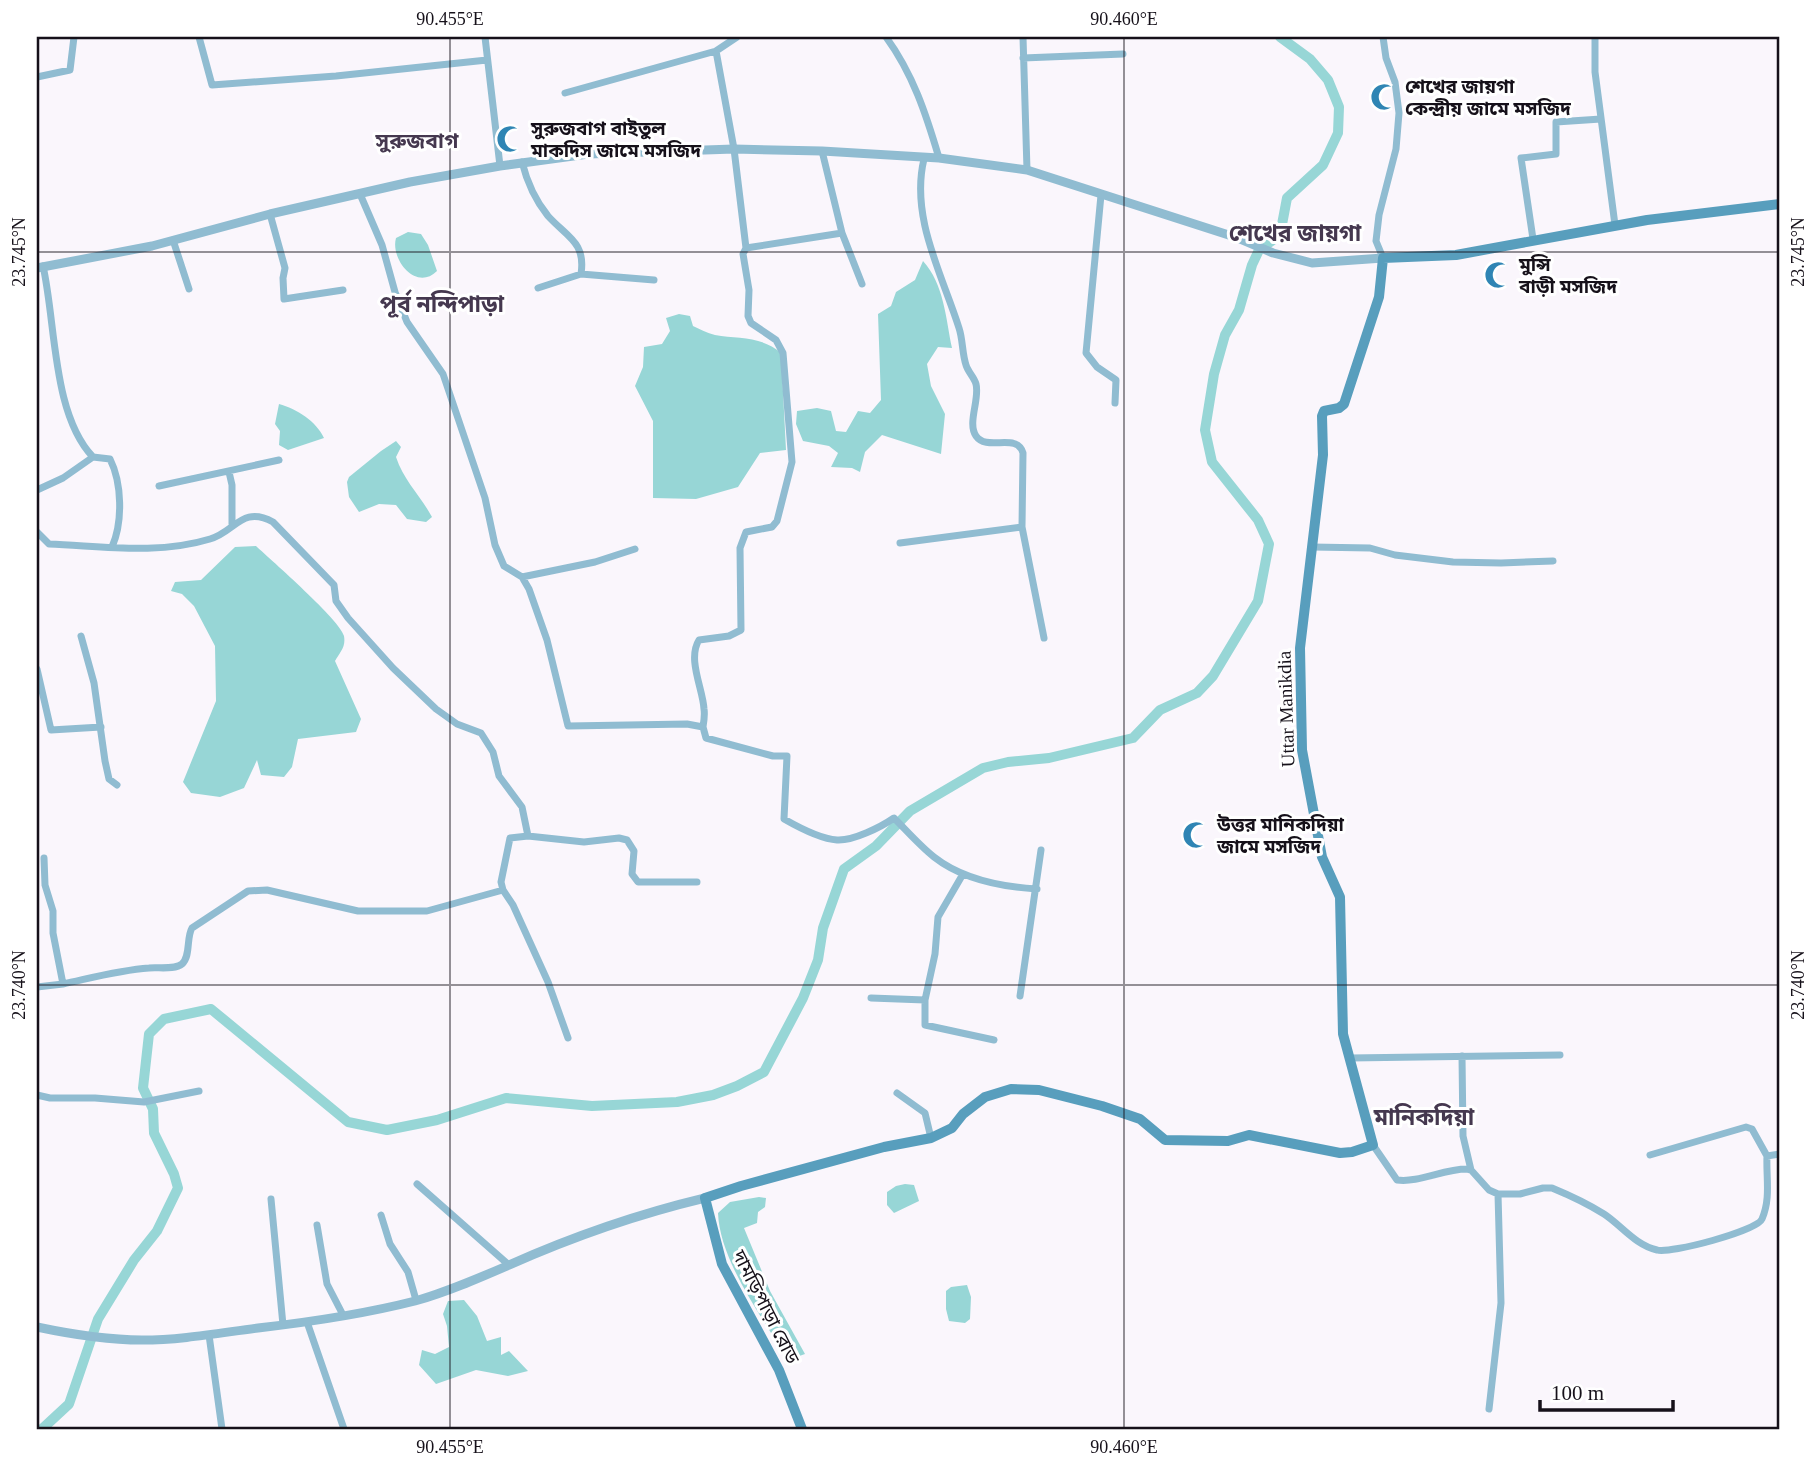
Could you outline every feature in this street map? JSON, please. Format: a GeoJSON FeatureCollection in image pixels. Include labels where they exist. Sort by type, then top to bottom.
{"type":"FeatureCollection","features":[{"type":"Feature","properties":{"kind":"main road"},"geometry":{"type":"LineString","coordinates":[[1383,258],[1489,251],[1534,239],[1615,225],[1780,204]]}},
{"type":"Feature","properties":{"kind":"main road","name":"Uttar Manikdia"},"geometry":{"type":"LineString","coordinates":[[1373,1145],[1343,1034],[1344,978],[1340,897],[1322,857],[1302,750],[1300,648],[1323,455],[1322,416],[1324,411],[1339,408],[1344,404],[1379,297],[1383,258]]}},
{"type":"Feature","properties":{"kind":"main road"},"geometry":{"type":"LineString","coordinates":[[705,1198],[884,1147],[931,1139],[952,1128],[963,1114],[985,1097],[1011,1089],[1039,1090],[1115,1110],[1140,1119],[1165,1140],[1227,1141],[1249,1135],[1340,1153],[1373,1145]]}},
{"type":"Feature","properties":{"kind":"main road","name":"দামড়িপাড়া রোড"},"geometry":{"type":"LineString","coordinates":[[705,1198],[722,1264],[779,1370],[802,1429]]}},
{"type":"Feature","properties":{"kind":"street"},"geometry":{"type":"LineString","coordinates":[[37,76],[70,70],[74,37]]}},
{"type":"Feature","properties":{"kind":"street"},"geometry":{"type":"LineString","coordinates":[[199,37],[212,86],[487,60]]}},
{"type":"Feature","properties":{"kind":"street"},"geometry":{"type":"LineString","coordinates":[[485,37],[500,166]]}},
{"type":"Feature","properties":{"kind":"street"},"geometry":{"type":"LineString","coordinates":[[565,93],[716,51],[737,37]]}},
{"type":"Feature","properties":{"kind":"street"},"geometry":{"type":"LineString","coordinates":[[886,37],[914,82],[939,158]]}},
{"type":"Feature","properties":{"kind":"street"},"geometry":{"type":"LineString","coordinates":[[1023,37],[1027,170]]}},
{"type":"Feature","properties":{"kind":"street"},"geometry":{"type":"LineString","coordinates":[[112,547],[117,536],[119,478],[110,459],[93,457],[81,444],[71,424],[40,267],[173,240],[360,194],[522,162],[588,154],[734,149],[939,158],[1027,170],[1238,238],[1273,253],[1312,263],[1383,258],[1376,241],[1379,215],[1396,149],[1399,113],[1395,82],[1386,58],[1383,37]]}},
{"type":"Feature","properties":{"kind":"street"},"geometry":{"type":"LineString","coordinates":[[1595,37],[1595,72],[1615,225]]}},
{"type":"Feature","properties":{"kind":"street"},"geometry":{"type":"LineString","coordinates":[[716,51],[734,149],[746,248],[743,254],[749,289],[748,316],[751,323],[776,340],[783,352],[792,462],[777,521],[772,527],[746,532],[740,548],[741,630],[729,636],[699,640],[696,646],[696,666],[705,709],[706,738],[773,756],[787,756],[784,819],[801,828],[837,840],[862,834],[894,818],[934,858],[963,874],[1017,888],[1037,889]]}},
{"type":"Feature","properties":{"kind":"street"},"geometry":{"type":"LineString","coordinates":[[1023,58],[1123,54]]}},
{"type":"Feature","properties":{"kind":"street"},"geometry":{"type":"LineString","coordinates":[[1534,239],[1521,158],[1556,154],[1556,122],[1601,119]]}},
{"type":"Feature","properties":{"kind":"street"},"geometry":{"type":"LineString","coordinates":[[822,151],[842,233],[862,284]]}},
{"type":"Feature","properties":{"kind":"street"},"geometry":{"type":"LineString","coordinates":[[924,159],[920,188],[930,253],[959,329],[965,365],[976,386],[973,427],[975,436],[981,440],[1021,447],[1022,527],[1044,638]]}},
{"type":"Feature","properties":{"kind":"street"},"geometry":{"type":"LineString","coordinates":[[522,162],[530,187],[541,205],[580,251],[583,261],[581,274]]}},
{"type":"Feature","properties":{"kind":"street"},"geometry":{"type":"LineString","coordinates":[[360,194],[382,245],[395,292],[407,322],[443,374],[485,498],[495,545],[504,566],[522,577],[529,589],[547,640],[568,726],[687,724],[704,727]]}},
{"type":"Feature","properties":{"kind":"street"},"geometry":{"type":"LineString","coordinates":[[1101,195],[1086,353],[1097,367],[1116,380],[1115,403]]}},
{"type":"Feature","properties":{"kind":"street"},"geometry":{"type":"LineString","coordinates":[[270,214],[285,268],[284,299],[343,290]]}},
{"type":"Feature","properties":{"kind":"street"},"geometry":{"type":"LineString","coordinates":[[746,248],[842,233]]}},
{"type":"Feature","properties":{"kind":"street"},"geometry":{"type":"LineString","coordinates":[[173,240],[189,289]]}},
{"type":"Feature","properties":{"kind":"street"},"geometry":{"type":"LineString","coordinates":[[538,288],[581,274],[654,280]]}},
{"type":"Feature","properties":{"kind":"street"},"geometry":{"type":"LineString","coordinates":[[37,490],[63,478],[93,457]]}},
{"type":"Feature","properties":{"kind":"street"},"geometry":{"type":"LineString","coordinates":[[159,486],[279,460]]}},
{"type":"Feature","properties":{"kind":"street"},"geometry":{"type":"LineString","coordinates":[[229,472],[232,485],[232,524]]}},
{"type":"Feature","properties":{"kind":"street"},"geometry":{"type":"LineString","coordinates":[[37,532],[48,544],[174,547],[214,538],[232,524],[253,516],[273,522],[334,585],[336,601],[348,618],[393,668],[436,709],[457,724],[481,733],[492,752],[499,776],[522,807],[528,836]]}},
{"type":"Feature","properties":{"kind":"street"},"geometry":{"type":"LineString","coordinates":[[900,543],[1022,527]]}},
{"type":"Feature","properties":{"kind":"street"},"geometry":{"type":"LineString","coordinates":[[1311,547],[1370,548],[1395,555],[1454,562],[1553,561]]}},
{"type":"Feature","properties":{"kind":"street"},"geometry":{"type":"LineString","coordinates":[[522,577],[595,562],[635,549]]}},
{"type":"Feature","properties":{"kind":"street"},"geometry":{"type":"LineString","coordinates":[[81,636],[94,683],[105,761],[110,779],[117,785]]}},
{"type":"Feature","properties":{"kind":"street"},"geometry":{"type":"LineString","coordinates":[[37,668],[51,730],[101,727]]}},
{"type":"Feature","properties":{"kind":"street"},"geometry":{"type":"LineString","coordinates":[[568,1038],[548,982],[513,905],[503,890],[501,882],[510,838],[528,836],[584,842],[619,838],[627,840],[634,851],[632,874],[638,883],[697,882]]}},
{"type":"Feature","properties":{"kind":"street"},"geometry":{"type":"LineString","coordinates":[[1020,996],[1041,850]]}},
{"type":"Feature","properties":{"kind":"street"},"geometry":{"type":"LineString","coordinates":[[44,858],[45,885],[53,911],[53,933],[63,984]]}},
{"type":"Feature","properties":{"kind":"street"},"geometry":{"type":"LineString","coordinates":[[963,874],[938,917],[935,954],[925,1000],[925,1025],[994,1040]]}},
{"type":"Feature","properties":{"kind":"street"},"geometry":{"type":"LineString","coordinates":[[37,987],[135,969],[176,967],[183,963],[186,957],[192,928],[248,891],[267,890],[358,911],[427,911],[503,890]]}},
{"type":"Feature","properties":{"kind":"street"},"geometry":{"type":"LineString","coordinates":[[871,998],[925,1000]]}},
{"type":"Feature","properties":{"kind":"street"},"geometry":{"type":"LineString","coordinates":[[1350,1058],[1560,1055]]}},
{"type":"Feature","properties":{"kind":"street"},"geometry":{"type":"LineString","coordinates":[[1462,1056],[1463,1136],[1471,1170],[1489,1190],[1498,1194],[1520,1194],[1552,1188],[1605,1214],[1624,1233],[1656,1250],[1668,1250],[1726,1237],[1758,1225],[1762,1219],[1769,1191],[1767,1156],[1752,1129],[1746,1127],[1650,1155]]}},
{"type":"Feature","properties":{"kind":"street"},"geometry":{"type":"LineString","coordinates":[[37,1095],[50,1098],[144,1102],[199,1091]]}},
{"type":"Feature","properties":{"kind":"street"},"geometry":{"type":"LineString","coordinates":[[897,1093],[925,1113],[931,1139]]}},
{"type":"Feature","properties":{"kind":"street"},"geometry":{"type":"LineString","coordinates":[[1373,1145],[1395,1178],[1400,1181],[1447,1171],[1471,1170]]}},
{"type":"Feature","properties":{"kind":"street"},"geometry":{"type":"LineString","coordinates":[[1767,1156],[1780,1154]]}},
{"type":"Feature","properties":{"kind":"street"},"geometry":{"type":"LineString","coordinates":[[417,1184],[509,1265]]}},
{"type":"Feature","properties":{"kind":"street"},"geometry":{"type":"LineString","coordinates":[[1489,1409],[1501,1303],[1498,1194]]}},
{"type":"Feature","properties":{"kind":"street"},"geometry":{"type":"LineString","coordinates":[[40,1327],[121,1340],[144,1340],[209,1335],[307,1322],[416,1300],[488,1275],[632,1217],[705,1198]]}},
{"type":"Feature","properties":{"kind":"street"},"geometry":{"type":"LineString","coordinates":[[271,1199],[283,1325]]}},
{"type":"Feature","properties":{"kind":"street"},"geometry":{"type":"LineString","coordinates":[[381,1215],[390,1244],[408,1272],[416,1300]]}},
{"type":"Feature","properties":{"kind":"street"},"geometry":{"type":"LineString","coordinates":[[317,1225],[327,1284],[343,1315]]}},
{"type":"Feature","properties":{"kind":"street"},"geometry":{"type":"LineString","coordinates":[[307,1322],[345,1429]]}},
{"type":"Feature","properties":{"kind":"street"},"geometry":{"type":"LineString","coordinates":[[209,1335],[222,1429]]}},
{"type":"Feature","properties":{"kind":"water"},"geometry":{"type":"Polygon","coordinates":[[[408,232],[421,234],[428,245],[437,271],[429,276],[421,278],[413,275],[406,270],[397,255],[396,238],[408,232]]]}},
{"type":"Feature","properties":{"kind":"water"},"geometry":{"type":"Polygon","coordinates":[[[923,261],[940,291],[952,348],[938,347],[927,364],[931,386],[945,414],[941,454],[882,435],[865,452],[860,472],[852,468],[831,467],[838,453],[829,446],[803,441],[796,424],[797,411],[817,408],[831,411],[836,431],[846,432],[858,411],[870,413],[881,400],[878,314],[891,306],[896,292],[915,280],[923,261]]]}},
{"type":"Feature","properties":{"kind":"water"},"geometry":{"type":"Polygon","coordinates":[[[679,314],[690,316],[693,326],[709,333],[758,341],[781,353],[786,450],[760,453],[738,487],[696,499],[653,498],[653,421],[635,386],[643,367],[644,347],[662,344],[670,331],[666,318],[679,314]]]}},
{"type":"Feature","properties":{"kind":"water"},"geometry":{"type":"Polygon","coordinates":[[[279,404],[305,416],[324,438],[288,450],[279,445],[280,431],[275,424],[279,404]]]}},
{"type":"Feature","properties":{"kind":"water"},"geometry":{"type":"Polygon","coordinates":[[[396,441],[401,447],[396,457],[399,466],[432,517],[426,522],[407,519],[396,505],[379,504],[359,512],[349,497],[349,477],[396,441]]]}},
{"type":"Feature","properties":{"kind":"water"},"geometry":{"type":"Polygon","coordinates":[[[256,546],[340,628],[344,643],[335,661],[361,719],[356,732],[298,739],[292,767],[284,777],[261,775],[257,760],[244,788],[220,797],[191,793],[183,782],[216,701],[215,646],[194,606],[182,594],[171,591],[175,582],[201,580],[235,547],[256,546]]]}},
{"type":"Feature","properties":{"kind":"water"},"geometry":{"type":"Polygon","coordinates":[[[905,1184],[914,1185],[919,1201],[894,1213],[887,1205],[887,1192],[905,1184]]]}},
{"type":"Feature","properties":{"kind":"water"},"geometry":{"type":"Polygon","coordinates":[[[766,1198],[765,1207],[758,1212],[757,1223],[744,1228],[770,1291],[805,1354],[788,1360],[734,1270],[721,1232],[718,1213],[730,1202],[766,1198]]]}},
{"type":"Feature","properties":{"kind":"water"},"geometry":{"type":"Polygon","coordinates":[[[967,1285],[971,1297],[970,1319],[965,1323],[949,1321],[946,1291],[951,1287],[967,1285]]]}},
{"type":"Feature","properties":{"kind":"water"},"geometry":{"type":"Polygon","coordinates":[[[464,1300],[477,1316],[487,1341],[501,1337],[501,1355],[509,1351],[528,1371],[508,1376],[476,1370],[436,1384],[419,1365],[422,1350],[435,1354],[449,1347],[443,1314],[448,1301],[464,1300]]]}},
{"type":"Feature","properties":{"kind":"waterway"},"geometry":{"type":"LineString","coordinates":[[42,1429],[69,1404],[98,1319],[134,1260],[157,1231],[178,1188],[154,1133],[153,1109],[143,1088],[149,1034],[164,1019],[211,1009],[348,1122],[387,1130],[437,1120],[506,1098],[592,1106],[677,1102],[713,1095],[764,1072],[803,998],[818,960],[823,928],[844,869],[876,846],[910,811],[983,768],[1008,762],[1049,758],[1133,738],[1160,710],[1197,693],[1213,676],[1258,601],[1269,544],[1258,520],[1212,462],[1205,430],[1214,374],[1225,335],[1239,310],[1259,250],[1280,235],[1287,198],[1323,165],[1338,133],[1339,107],[1328,80],[1310,59],[1280,37]]}},
{"type":"Feature","properties":{"kind":"place","name":"শেখের জায়গা কেন্দ্রীয় জামে মসজিদ"},"geometry":{"type":"Point","coordinates":[1384,97]}},
{"type":"Feature","properties":{"kind":"place","name":"সুরুজবাগ বাইতুল মাকদিস জামে মসজিদ"},"geometry":{"type":"Point","coordinates":[510,139]}},
{"type":"Feature","properties":{"kind":"place","name":"মুন্সি বাড়ী মসজিদ"},"geometry":{"type":"Point","coordinates":[1498,275]}},
{"type":"Feature","properties":{"kind":"place","name":"উত্তর মানিকদিয়া জামে মসজিদ"},"geometry":{"type":"Point","coordinates":[1196,835]}},
{"type":"Feature","properties":{"kind":"district","name":"সুরুজবাগ"},"geometry":{"type":"Point","coordinates":[417,141]}},
{"type":"Feature","properties":{"kind":"district","name":"শেখের জায়গা"},"geometry":{"type":"Point","coordinates":[1295,233]}},
{"type":"Feature","properties":{"kind":"district","name":"পূর্ব নন্দিপাড়া"},"geometry":{"type":"Point","coordinates":[442,304]}},
{"type":"Feature","properties":{"kind":"district","name":"মানিকদিয়া"},"geometry":{"type":"Point","coordinates":[1424,1117]}}]}
